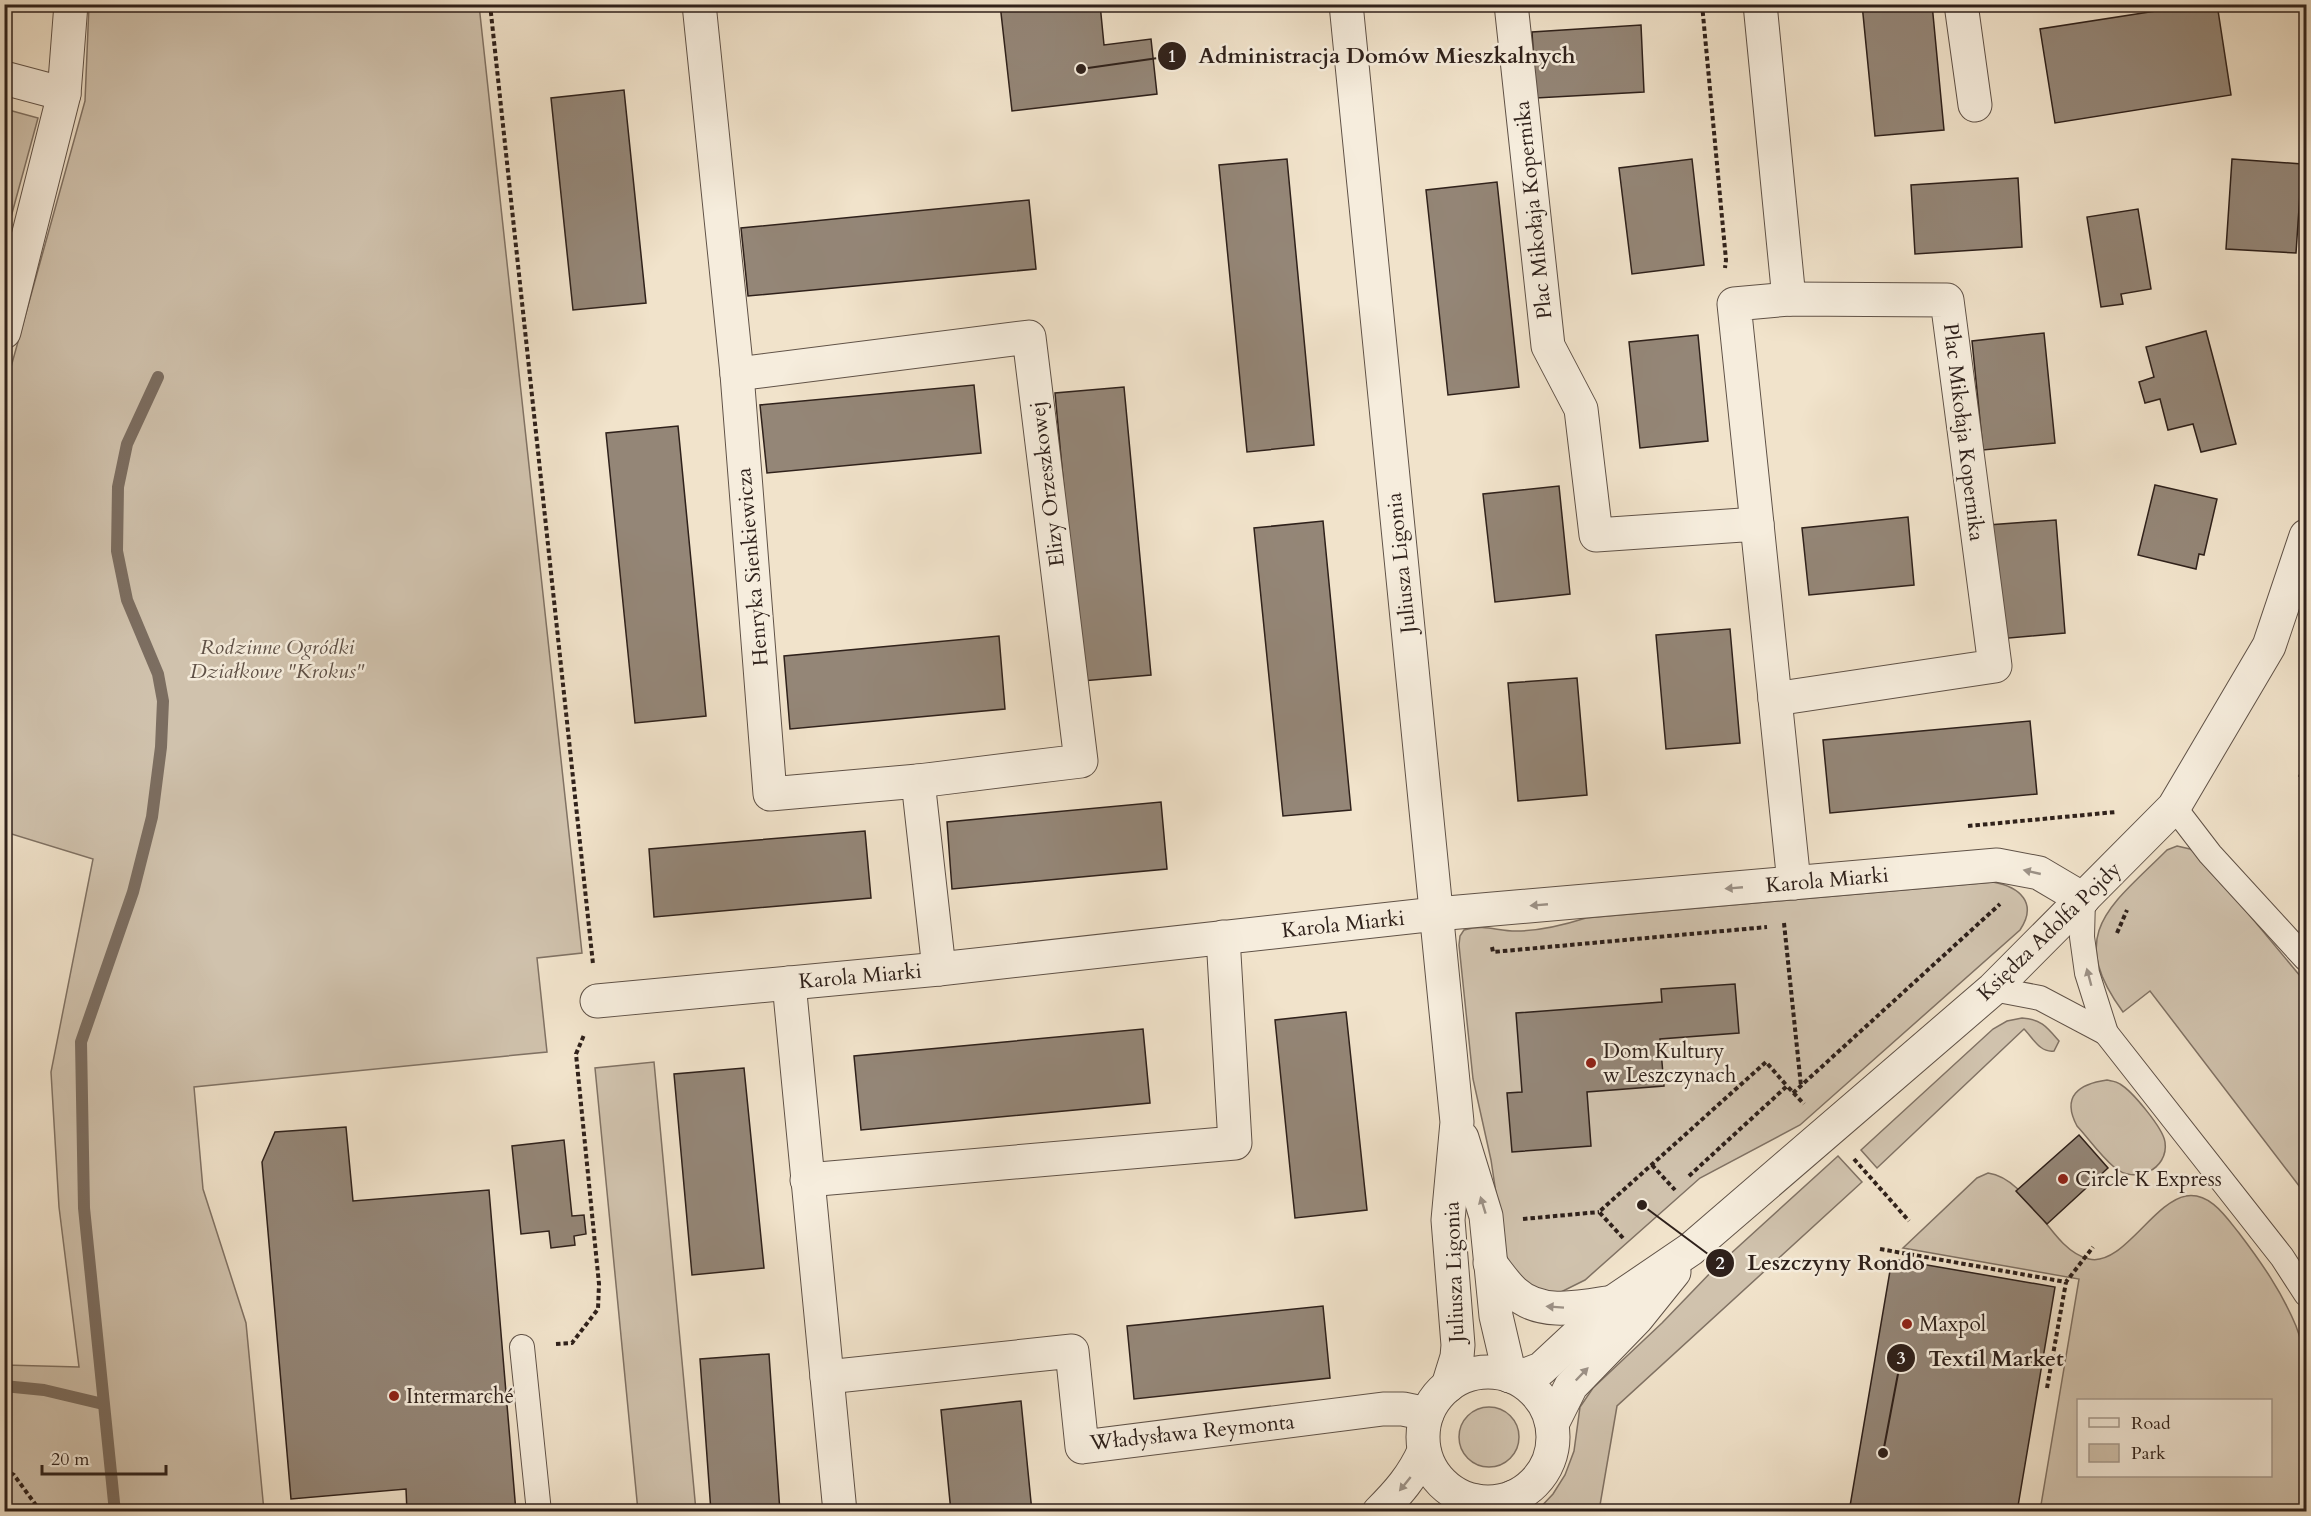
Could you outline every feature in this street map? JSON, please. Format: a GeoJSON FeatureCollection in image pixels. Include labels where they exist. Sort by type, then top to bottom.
{"type":"FeatureCollection","features":[{"type":"Feature","properties":{"kind":"street"},"geometry":{"type":"LineString","coordinates":[[4,332],[64,94],[71,4]]}},
{"type":"Feature","properties":{"kind":"street","name":"Henryka Sienkiewicza"},"geometry":{"type":"LineString","coordinates":[[699,4],[736,374],[770,794],[918,781]]}},
{"type":"Feature","properties":{"kind":"street","name":"Juliusza Ligonia"},"geometry":{"type":"LineString","coordinates":[[1346,4],[1457,1122],[1448,1220],[1458,1345],[1457,1357],[1448,1386]]}},
{"type":"Feature","properties":{"kind":"street","name":"Plac Mikołaja Kopernika"},"geometry":{"type":"LineString","coordinates":[[1511,4],[1548,346],[1581,409],[1596,535],[1757,524]]}},
{"type":"Feature","properties":{"kind":"street"},"geometry":{"type":"LineString","coordinates":[[1760,4],[1790,299]]}},
{"type":"Feature","properties":{"kind":"street"},"geometry":{"type":"LineString","coordinates":[[1961,4],[1975,105]]}},
{"type":"Feature","properties":{"kind":"street"},"geometry":{"type":"LineString","coordinates":[[4,78],[64,94]]}},
{"type":"Feature","properties":{"kind":"street","name":"Plac Mikołaja Kopernika"},"geometry":{"type":"LineString","coordinates":[[1775,699],[1995,666],[1947,300],[1790,299],[1734,304],[1794,883]]}},
{"type":"Feature","properties":{"kind":"street","name":"Elizy Orzeszkowej"},"geometry":{"type":"LineString","coordinates":[[736,374],[1029,337],[1081,760],[918,781]]}},
{"type":"Feature","properties":{"kind":"street","name":"Księdza Adolfa Pojdy"},"geometry":{"type":"LineString","coordinates":[[1510,1376],[1528,1374],[1541,1369],[1613,1302],[1691,1249],[1993,989],[2174,807],[2269,646],[2307,536]]}},
{"type":"Feature","properties":{"kind":"street"},"geometry":{"type":"LineString","coordinates":[[918,781],[939,969]]}},
{"type":"Feature","properties":{"kind":"street","name":"Karola Miarki"},"geometry":{"type":"LineString","coordinates":[[597,1001],[939,969],[1436,914],[1997,866],[2039,873],[2083,900]]}},
{"type":"Feature","properties":{"kind":"street"},"geometry":{"type":"LineString","coordinates":[[807,1180],[1235,1143],[1223,937]]}},
{"type":"Feature","properties":{"kind":"street"},"geometry":{"type":"LineString","coordinates":[[789,983],[840,1512]]}},
{"type":"Feature","properties":{"kind":"street","name":"Juliusza Ligonia"},"geometry":{"type":"LineString","coordinates":[[1457,1122],[1486,1216],[1496,1316],[1510,1376]]}},
{"type":"Feature","properties":{"kind":"street","name":"Księdza Adolfa Pojdy"},"geometry":{"type":"LineString","coordinates":[[1552,1424],[1571,1386],[1637,1318],[1691,1249]]}},
{"type":"Feature","properties":{"kind":"street"},"geometry":{"type":"LineString","coordinates":[[1490,1263],[1514,1292],[1538,1306],[1571,1308],[1613,1302]]}},
{"type":"Feature","properties":{"kind":"street","name":"Władysława Reymonta"},"geometry":{"type":"LineString","coordinates":[[827,1377],[1072,1351],[1082,1447],[1383,1410],[1403,1409],[1427,1414]]}},
{"type":"Feature","properties":{"kind":"street"},"geometry":{"type":"LineString","coordinates":[[1495,1373],[1510,1376],[1525,1382],[1547,1408],[1552,1424],[1553,1440],[1550,1456],[1542,1473],[1514,1504],[1495,1502],[1462,1505],[1432,1469],[1424,1451],[1423,1433],[1427,1414],[1436,1398],[1462,1377],[1495,1373]]}},
{"type":"Feature","properties":{"kind":"street"},"geometry":{"type":"LineString","coordinates":[[1378,1512],[1402,1489],[1416,1470],[1424,1451]]}},
{"type":"Feature","properties":{"kind":"lane"},"geometry":{"type":"LineString","coordinates":[[2174,807],[2210,854],[2307,959]]}},
{"type":"Feature","properties":{"kind":"lane"},"geometry":{"type":"LineString","coordinates":[[2083,900],[2082,937],[2087,973],[2106,1033],[2283,1257],[2307,1294]]}},
{"type":"Feature","properties":{"kind":"lane"},"geometry":{"type":"LineString","coordinates":[[1993,989],[2040,998],[2106,1033]]}},
{"type":"Feature","properties":{"kind":"lane"},"geometry":{"type":"LineString","coordinates":[[522,1347],[539,1512]]}},
{"type":"Feature","properties":{"kind":"path"},"geometry":{"type":"LineString","coordinates":[[490,4],[597,1001],[576,1054],[599,1284],[598,1309],[572,1342],[522,1347]]}},
{"type":"Feature","properties":{"kind":"path"},"geometry":{"type":"LineString","coordinates":[[1793,1093],[2008,897]]}},
{"type":"Feature","properties":{"kind":"path"},"geometry":{"type":"LineString","coordinates":[[2115,938],[2128,907]]}},
{"type":"Feature","properties":{"kind":"path"},"geometry":{"type":"LineString","coordinates":[[1517,1220],[1599,1212],[1766,1062],[1810,1112]]}},
{"type":"Feature","properties":{"kind":"path"},"geometry":{"type":"LineString","coordinates":[[1689,1176],[1787,1086]]}},
{"type":"Feature","properties":{"kind":"path"},"geometry":{"type":"LineString","coordinates":[[1854,1160],[1909,1221]]}},
{"type":"Feature","properties":{"kind":"path"},"geometry":{"type":"LineString","coordinates":[[1652,1165],[1675,1190]]}},
{"type":"Feature","properties":{"kind":"path"},"geometry":{"type":"LineString","coordinates":[[1599,1212],[1623,1238]]}},
{"type":"Feature","properties":{"kind":"path"},"geometry":{"type":"LineString","coordinates":[[2047,1388],[2066,1282],[2093,1247]]}},
{"type":"Feature","properties":{"kind":"path"},"geometry":{"type":"LineString","coordinates":[[1880,1249],[2066,1282]]}},
{"type":"Feature","properties":{"kind":"path"},"geometry":{"type":"LineString","coordinates":[[4,1469],[14,1476],[41,1512]]}},
{"type":"Feature","properties":{"kind":"path"},"geometry":{"type":"LineString","coordinates":[[1760,1509],[1773,1512]]}},
{"type":"Feature","properties":{"kind":"green space","name":"Rodzinne Ogródki Działkowe \"Krokus\""},"geometry":{"type":"Polygon","coordinates":[[[89,5],[479,5],[582,953],[537,958],[547,1052],[194,1087],[203,1189],[246,1323],[264,1511],[5,1512],[5,1365],[79,1367],[59,1207],[51,1072],[93,859],[5,832],[4,392],[85,101],[89,5]]]}},
{"type":"Feature","properties":{"kind":"green space"},"geometry":{"type":"Polygon","coordinates":[[[4,109],[38,118],[5,239],[4,109]]]}},
{"type":"Feature","properties":{"kind":"green space"},"geometry":{"type":"Polygon","coordinates":[[[2177,846],[2190,849],[2202,858],[2306,983],[2306,1195],[2150,991],[2123,1012],[2106,985],[2098,961],[2097,941],[2102,922],[2128,888],[2167,850],[2177,846]]]}},
{"type":"Feature","properties":{"kind":"green space"},"geometry":{"type":"Polygon","coordinates":[[[1993,882],[2011,888],[2023,898],[2027,912],[2020,930],[1800,1125],[1700,1178],[1585,1280],[1559,1293],[1531,1289],[1507,1267],[1491,1160],[1473,1079],[1459,945],[1460,936],[1464,930],[1491,928],[1525,931],[1586,918],[1993,882]]]}},
{"type":"Feature","properties":{"kind":"green space"},"geometry":{"type":"Polygon","coordinates":[[[2022,1018],[2039,1022],[2051,1032],[2059,1041],[2054,1051],[2045,1050],[2024,1029],[1877,1168],[1861,1150],[1993,1029],[2007,1021],[2022,1018]]]}},
{"type":"Feature","properties":{"kind":"green space"},"geometry":{"type":"Polygon","coordinates":[[[654,1062],[696,1511],[638,1511],[595,1068],[654,1062]]]}},
{"type":"Feature","properties":{"kind":"green space"},"geometry":{"type":"Polygon","coordinates":[[[2107,1080],[2118,1083],[2132,1094],[2153,1119],[2163,1136],[2165,1152],[2162,1160],[2148,1172],[2131,1175],[2114,1167],[2077,1126],[2071,1107],[2072,1099],[2081,1088],[2107,1080]]]}},
{"type":"Feature","properties":{"kind":"green space"},"geometry":{"type":"Polygon","coordinates":[[[1838,1156],[1862,1182],[1617,1406],[1599,1511],[1537,1511],[1553,1494],[1565,1475],[1574,1451],[1580,1407],[1593,1388],[1662,1323],[1716,1267],[1838,1156]]]}},
{"type":"Feature","properties":{"kind":"green space"},"geometry":{"type":"Polygon","coordinates":[[[1988,1173],[2003,1178],[2016,1188],[2062,1243],[2075,1253],[2089,1259],[2101,1259],[2113,1253],[2174,1201],[2186,1196],[2195,1196],[2210,1202],[2223,1213],[2270,1278],[2284,1301],[2300,1337],[2306,1385],[2306,1511],[2040,1511],[2079,1279],[1903,1248],[1977,1178],[1988,1173]]]}},
{"type":"Feature","properties":{"kind":"green space"},"geometry":{"type":"Polygon","coordinates":[[[1483,1407],[1495,1407],[1506,1412],[1514,1420],[1519,1437],[1517,1449],[1506,1462],[1495,1467],[1483,1467],[1472,1462],[1464,1454],[1459,1443],[1459,1431],[1464,1420],[1472,1412],[1483,1407]]]}},
{"type":"Feature","properties":{"kind":"building"},"geometry":{"type":"Polygon","coordinates":[[[4,4],[12,4],[9,16],[4,15],[4,4]]]}},
{"type":"Feature","properties":{"kind":"building"},"geometry":{"type":"Polygon","coordinates":[[[1000,4],[1100,4],[1104,45],[1151,39],[1157,94],[1012,111],[1000,4]]]}},
{"type":"Feature","properties":{"kind":"building"},"geometry":{"type":"Polygon","coordinates":[[[1862,4],[1932,4],[1944,130],[1875,136],[1862,4]]]}},
{"type":"Feature","properties":{"kind":"building"},"geometry":{"type":"Polygon","coordinates":[[[2201,4],[2217,4],[2231,95],[2055,123],[2040,29],[2201,4]]]}},
{"type":"Feature","properties":{"kind":"building"},"geometry":{"type":"Polygon","coordinates":[[[1641,25],[1644,92],[1536,98],[1532,32],[1641,25]]]}},
{"type":"Feature","properties":{"kind":"building"},"geometry":{"type":"Polygon","coordinates":[[[624,90],[646,303],[573,310],[551,98],[624,90]]]}},
{"type":"Feature","properties":{"kind":"building"},"geometry":{"type":"Polygon","coordinates":[[[1287,159],[1314,445],[1247,452],[1219,165],[1287,159]]]}},
{"type":"Feature","properties":{"kind":"building"},"geometry":{"type":"Polygon","coordinates":[[[1692,159],[1704,265],[1632,274],[1619,168],[1692,159]]]}},
{"type":"Feature","properties":{"kind":"building"},"geometry":{"type":"Polygon","coordinates":[[[2232,159],[2302,164],[2296,253],[2226,249],[2232,159]]]}},
{"type":"Feature","properties":{"kind":"building"},"geometry":{"type":"Polygon","coordinates":[[[2018,178],[2022,247],[1915,254],[1911,185],[2018,178]]]}},
{"type":"Feature","properties":{"kind":"building"},"geometry":{"type":"Polygon","coordinates":[[[1497,182],[1519,387],[1448,395],[1426,190],[1497,182]]]}},
{"type":"Feature","properties":{"kind":"building"},"geometry":{"type":"Polygon","coordinates":[[[1029,200],[1036,269],[748,296],[741,228],[1029,200]]]}},
{"type":"Feature","properties":{"kind":"building"},"geometry":{"type":"Polygon","coordinates":[[[2138,209],[2151,289],[2121,294],[2123,304],[2101,307],[2087,217],[2138,209]]]}},
{"type":"Feature","properties":{"kind":"building"},"geometry":{"type":"Polygon","coordinates":[[[2206,331],[2236,444],[2201,452],[2193,424],[2168,430],[2160,399],[2145,403],[2139,382],[2154,377],[2146,347],[2206,331]]]}},
{"type":"Feature","properties":{"kind":"building"},"geometry":{"type":"Polygon","coordinates":[[[2044,333],[2055,443],[1983,450],[1972,341],[2044,333]]]}},
{"type":"Feature","properties":{"kind":"building"},"geometry":{"type":"Polygon","coordinates":[[[1698,335],[1708,441],[1640,448],[1629,342],[1698,335]]]}},
{"type":"Feature","properties":{"kind":"building"},"geometry":{"type":"Polygon","coordinates":[[[974,385],[981,453],[767,473],[760,405],[974,385]]]}},
{"type":"Feature","properties":{"kind":"building"},"geometry":{"type":"Polygon","coordinates":[[[1124,387],[1151,675],[1082,681],[1055,393],[1124,387]]]}},
{"type":"Feature","properties":{"kind":"building"},"geometry":{"type":"Polygon","coordinates":[[[678,426],[706,716],[635,723],[606,433],[678,426]]]}},
{"type":"Feature","properties":{"kind":"building"},"geometry":{"type":"Polygon","coordinates":[[[2155,485],[2217,499],[2204,555],[2199,554],[2196,569],[2138,555],[2155,485]]]}},
{"type":"Feature","properties":{"kind":"building"},"geometry":{"type":"Polygon","coordinates":[[[1559,486],[1570,594],[1495,602],[1483,494],[1559,486]]]}},
{"type":"Feature","properties":{"kind":"building"},"geometry":{"type":"Polygon","coordinates":[[[1908,517],[1914,585],[1809,595],[1802,528],[1908,517]]]}},
{"type":"Feature","properties":{"kind":"building"},"geometry":{"type":"Polygon","coordinates":[[[2056,520],[2065,633],[1998,639],[1988,525],[2056,520]]]}},
{"type":"Feature","properties":{"kind":"building"},"geometry":{"type":"Polygon","coordinates":[[[1323,521],[1351,810],[1283,816],[1254,528],[1323,521]]]}},
{"type":"Feature","properties":{"kind":"building"},"geometry":{"type":"Polygon","coordinates":[[[1730,629],[1740,743],[1666,749],[1656,635],[1730,629]]]}},
{"type":"Feature","properties":{"kind":"building"},"geometry":{"type":"Polygon","coordinates":[[[999,636],[1005,709],[790,729],[784,656],[999,636]]]}},
{"type":"Feature","properties":{"kind":"building"},"geometry":{"type":"Polygon","coordinates":[[[1577,678],[1587,795],[1518,801],[1508,683],[1577,678]]]}},
{"type":"Feature","properties":{"kind":"building"},"geometry":{"type":"Polygon","coordinates":[[[2030,721],[2037,794],[1830,813],[1823,740],[2030,721]]]}},
{"type":"Feature","properties":{"kind":"building"},"geometry":{"type":"Polygon","coordinates":[[[2306,757],[2306,779],[2299,776],[2306,757]]]}},
{"type":"Feature","properties":{"kind":"building"},"geometry":{"type":"Polygon","coordinates":[[[1161,802],[1167,869],[952,889],[947,822],[1161,802]]]}},
{"type":"Feature","properties":{"kind":"building"},"geometry":{"type":"Polygon","coordinates":[[[865,831],[871,898],[654,917],[649,849],[865,831]]]}},
{"type":"Feature","properties":{"kind":"building"},"geometry":{"type":"Polygon","coordinates":[[[4,880],[11,882],[4,907],[4,880]]]}},
{"type":"Feature","properties":{"kind":"building","name":"Dom Kultury w Leszczynach"},"geometry":{"type":"Polygon","coordinates":[[[1735,984],[1739,1033],[1660,1039],[1664,1086],[1587,1092],[1591,1146],[1512,1152],[1507,1093],[1522,1092],[1516,1013],[1662,1002],[1661,989],[1735,984]]]}},
{"type":"Feature","properties":{"kind":"building"},"geometry":{"type":"Polygon","coordinates":[[[1346,1012],[1367,1210],[1295,1218],[1275,1020],[1346,1012]]]}},
{"type":"Feature","properties":{"kind":"building"},"geometry":{"type":"Polygon","coordinates":[[[1143,1029],[1150,1103],[861,1130],[854,1056],[1143,1029]]]}},
{"type":"Feature","properties":{"kind":"building"},"geometry":{"type":"Polygon","coordinates":[[[744,1068],[764,1268],[692,1275],[674,1074],[744,1068]]]}},
{"type":"Feature","properties":{"kind":"building","name":"Intermarché"},"geometry":{"type":"Polygon","coordinates":[[[346,1127],[353,1201],[489,1190],[516,1512],[407,1512],[406,1489],[291,1499],[262,1162],[275,1132],[346,1127]]]}},
{"type":"Feature","properties":{"kind":"building","name":"Circle K Express"},"geometry":{"type":"Polygon","coordinates":[[[2079,1135],[2108,1168],[2047,1224],[2016,1191],[2079,1135]]]}},
{"type":"Feature","properties":{"kind":"building"},"geometry":{"type":"Polygon","coordinates":[[[564,1140],[572,1216],[584,1215],[586,1234],[574,1236],[575,1245],[551,1248],[549,1231],[521,1234],[512,1146],[564,1140]]]}},
{"type":"Feature","properties":{"kind":"building"},"geometry":{"type":"Polygon","coordinates":[[[1892,1259],[2055,1287],[2017,1512],[1849,1512],[1892,1259]]]}},
{"type":"Feature","properties":{"kind":"building"},"geometry":{"type":"Polygon","coordinates":[[[1323,1306],[1330,1378],[1134,1399],[1127,1326],[1323,1306]]]}},
{"type":"Feature","properties":{"kind":"building"},"geometry":{"type":"Polygon","coordinates":[[[769,1354],[780,1512],[711,1512],[700,1359],[769,1354]]]}},
{"type":"Feature","properties":{"kind":"building"},"geometry":{"type":"Polygon","coordinates":[[[1021,1401],[1032,1512],[951,1512],[941,1410],[1021,1401]]]}},
{"type":"Feature","properties":{"kind":"waterway"},"geometry":{"type":"LineString","coordinates":[[115,1512],[84,1208],[81,1042],[133,892],[152,817],[161,747],[163,701],[158,674],[127,600],[117,551],[118,487],[127,444],[158,377]]}},
{"type":"Feature","properties":{"kind":"waterway"},"geometry":{"type":"LineString","coordinates":[[4,1386],[44,1390],[103,1404]]}},
{"type":"Feature","properties":{"kind":"place","name":"Administracja Domów Mieszkalnych"},"geometry":{"type":"Point","coordinates":[1081,69]}},
{"type":"Feature","properties":{"kind":"place","name":"Dom Kultury w Leszczynach"},"geometry":{"type":"Point","coordinates":[1591,1063]}},
{"type":"Feature","properties":{"kind":"place","name":"Circle K Express"},"geometry":{"type":"Point","coordinates":[2063,1179]}},
{"type":"Feature","properties":{"kind":"place","name":"Leszczyny Rondo"},"geometry":{"type":"Point","coordinates":[1642,1205]}},
{"type":"Feature","properties":{"kind":"place","name":"Maxpol"},"geometry":{"type":"Point","coordinates":[1907,1324]}},
{"type":"Feature","properties":{"kind":"place","name":"Intermarché"},"geometry":{"type":"Point","coordinates":[394,1396]}},
{"type":"Feature","properties":{"kind":"place","name":"Textil Market"},"geometry":{"type":"Point","coordinates":[1883,1453]}}]}
